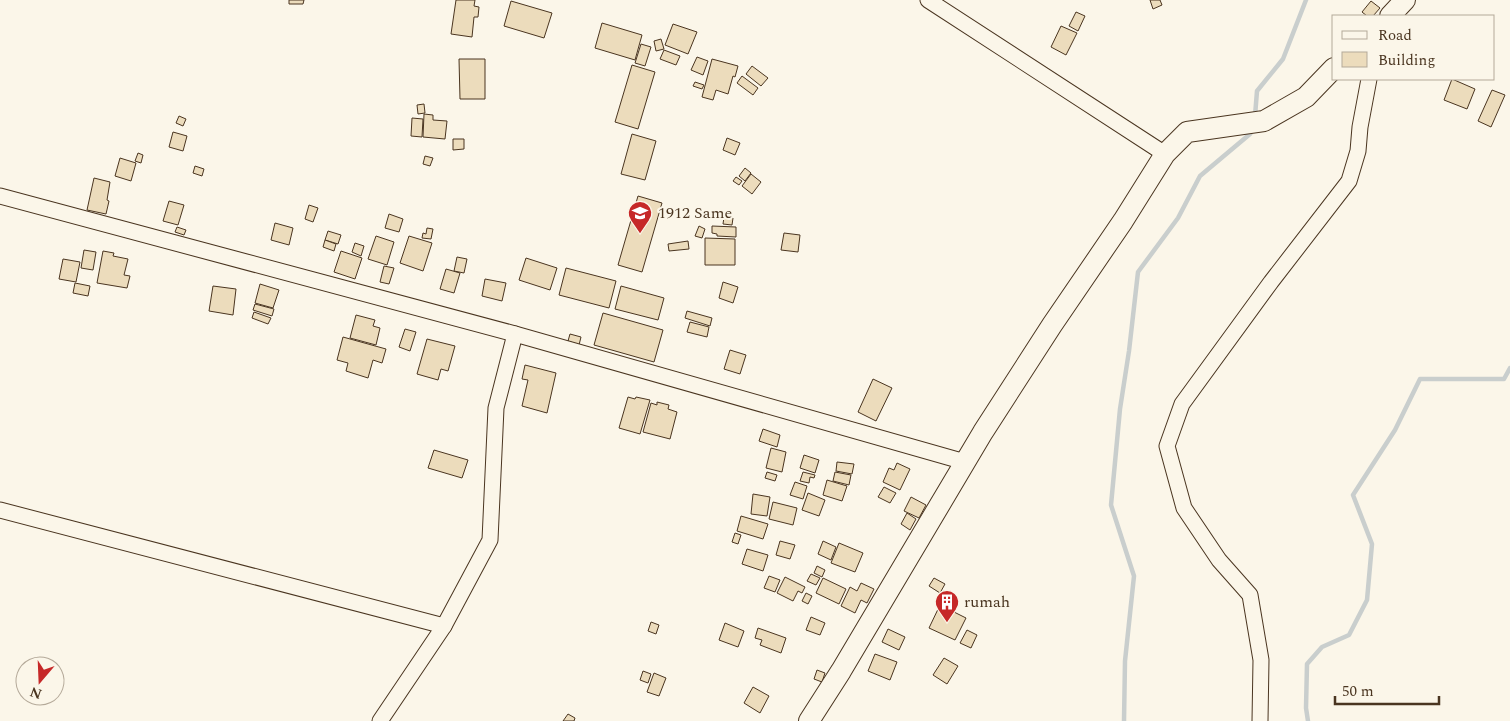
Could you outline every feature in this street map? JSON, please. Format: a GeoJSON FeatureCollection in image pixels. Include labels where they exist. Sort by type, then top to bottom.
{"type":"FeatureCollection","features":[{"type":"Feature","properties":{"kind":"main road"},"geometry":{"type":"LineString","coordinates":[[1391,15],[1405,0]]}},
{"type":"Feature","properties":{"kind":"main road"},"geometry":{"type":"LineString","coordinates":[[809,721],[841,671],[965,462],[1052,325],[1123,221],[1165,154],[1186,132],[1264,121],[1306,96],[1332,70]]}},
{"type":"Feature","properties":{"kind":"street"},"geometry":{"type":"LineString","coordinates":[[928,0],[1165,154]]}},
{"type":"Feature","properties":{"kind":"street"},"geometry":{"type":"LineString","coordinates":[[1260,721],[1261,660],[1250,596],[1219,560],[1184,508],[1167,446],[1182,404],[1271,282],[1349,181],[1358,151],[1360,127],[1369,80]]}},
{"type":"Feature","properties":{"kind":"street"},"geometry":{"type":"LineString","coordinates":[[0,196],[515,334],[965,462]]}},
{"type":"Feature","properties":{"kind":"street"},"geometry":{"type":"LineString","coordinates":[[380,721],[444,626],[490,540],[496,408],[515,334]]}},
{"type":"Feature","properties":{"kind":"street"},"geometry":{"type":"LineString","coordinates":[[0,510],[444,626]]}},
{"type":"Feature","properties":{"kind":"building"},"geometry":{"type":"Polygon","coordinates":[[[289,0],[304,0],[303,4],[289,4],[289,0]]]}},
{"type":"Feature","properties":{"kind":"building"},"geometry":{"type":"Polygon","coordinates":[[[456,0],[475,0],[474,6],[479,7],[478,17],[474,17],[472,37],[451,34],[456,0]]]}},
{"type":"Feature","properties":{"kind":"building"},"geometry":{"type":"Polygon","coordinates":[[[1150,0],[1160,0],[1162,5],[1153,9],[1150,0]]]}},
{"type":"Feature","properties":{"kind":"building"},"geometry":{"type":"Polygon","coordinates":[[[511,1],[552,13],[544,38],[504,26],[511,1]]]}},
{"type":"Feature","properties":{"kind":"building"},"geometry":{"type":"Polygon","coordinates":[[[1371,1],[1380,8],[1374,15],[1366,15],[1362,12],[1371,1]]]}},
{"type":"Feature","properties":{"kind":"building"},"geometry":{"type":"Polygon","coordinates":[[[1076,12],[1085,16],[1078,31],[1069,26],[1076,12]]]}},
{"type":"Feature","properties":{"kind":"building"},"geometry":{"type":"Polygon","coordinates":[[[602,23],[642,35],[635,60],[595,48],[602,23]]]}},
{"type":"Feature","properties":{"kind":"building"},"geometry":{"type":"Polygon","coordinates":[[[673,24],[697,32],[688,54],[665,45],[673,24]]]}},
{"type":"Feature","properties":{"kind":"building"},"geometry":{"type":"Polygon","coordinates":[[[1061,26],[1077,33],[1066,55],[1051,47],[1061,26]]]}},
{"type":"Feature","properties":{"kind":"building"},"geometry":{"type":"Polygon","coordinates":[[[661,39],[664,49],[656,51],[654,41],[661,39]]]}},
{"type":"Feature","properties":{"kind":"building"},"geometry":{"type":"Polygon","coordinates":[[[641,44],[651,47],[645,66],[635,63],[641,44]]]}},
{"type":"Feature","properties":{"kind":"building"},"geometry":{"type":"Polygon","coordinates":[[[664,50],[680,56],[676,65],[660,59],[664,50]]]}},
{"type":"Feature","properties":{"kind":"building"},"geometry":{"type":"Polygon","coordinates":[[[697,57],[708,61],[703,75],[691,70],[697,57]]]}},
{"type":"Feature","properties":{"kind":"building"},"geometry":{"type":"Polygon","coordinates":[[[459,59],[485,59],[485,99],[460,99],[459,59]]]}},
{"type":"Feature","properties":{"kind":"building"},"geometry":{"type":"Polygon","coordinates":[[[712,59],[738,66],[728,94],[716,90],[713,100],[702,97],[712,59]]]}},
{"type":"Feature","properties":{"kind":"building"},"geometry":{"type":"Polygon","coordinates":[[[632,65],[655,72],[638,129],[615,122],[632,65]]]}},
{"type":"Feature","properties":{"kind":"building"},"geometry":{"type":"Polygon","coordinates":[[[752,66],[768,78],[761,86],[746,74],[752,66]]]}},
{"type":"Feature","properties":{"kind":"building"},"geometry":{"type":"Polygon","coordinates":[[[742,76],[758,88],[753,95],[737,83],[742,76]]]}},
{"type":"Feature","properties":{"kind":"building"},"geometry":{"type":"Polygon","coordinates":[[[1452,80],[1475,89],[1467,109],[1444,100],[1452,80]]]}},
{"type":"Feature","properties":{"kind":"building"},"geometry":{"type":"Polygon","coordinates":[[[695,82],[704,85],[702,89],[693,86],[695,82]]]}},
{"type":"Feature","properties":{"kind":"building"},"geometry":{"type":"Polygon","coordinates":[[[1492,90],[1505,95],[1491,127],[1478,121],[1492,90]]]}},
{"type":"Feature","properties":{"kind":"building"},"geometry":{"type":"Polygon","coordinates":[[[424,104],[425,113],[418,114],[417,105],[424,104]]]}},
{"type":"Feature","properties":{"kind":"building"},"geometry":{"type":"Polygon","coordinates":[[[424,114],[433,115],[433,120],[447,121],[445,139],[423,137],[424,114]]]}},
{"type":"Feature","properties":{"kind":"building"},"geometry":{"type":"Polygon","coordinates":[[[179,116],[186,119],[183,126],[176,123],[179,116]]]}},
{"type":"Feature","properties":{"kind":"building"},"geometry":{"type":"Polygon","coordinates":[[[412,118],[423,119],[422,137],[411,136],[412,118]]]}},
{"type":"Feature","properties":{"kind":"building"},"geometry":{"type":"Polygon","coordinates":[[[173,132],[187,136],[183,151],[169,147],[173,132]]]}},
{"type":"Feature","properties":{"kind":"building"},"geometry":{"type":"Polygon","coordinates":[[[632,134],[656,141],[645,180],[621,174],[632,134]]]}},
{"type":"Feature","properties":{"kind":"building"},"geometry":{"type":"Polygon","coordinates":[[[727,138],[740,143],[735,155],[723,150],[727,138]]]}},
{"type":"Feature","properties":{"kind":"building"},"geometry":{"type":"Polygon","coordinates":[[[453,139],[464,139],[464,149],[453,150],[453,139]]]}},
{"type":"Feature","properties":{"kind":"building"},"geometry":{"type":"Polygon","coordinates":[[[138,153],[143,155],[141,163],[135,161],[138,153]]]}},
{"type":"Feature","properties":{"kind":"building"},"geometry":{"type":"Polygon","coordinates":[[[425,156],[433,158],[430,166],[423,164],[425,156]]]}},
{"type":"Feature","properties":{"kind":"building"},"geometry":{"type":"Polygon","coordinates":[[[120,158],[136,163],[131,181],[115,176],[120,158]]]}},
{"type":"Feature","properties":{"kind":"building"},"geometry":{"type":"Polygon","coordinates":[[[195,166],[204,169],[202,176],[193,173],[195,166]]]}},
{"type":"Feature","properties":{"kind":"building"},"geometry":{"type":"Polygon","coordinates":[[[745,168],[751,173],[745,181],[739,176],[745,168]]]}},
{"type":"Feature","properties":{"kind":"building"},"geometry":{"type":"Polygon","coordinates":[[[751,174],[761,182],[752,194],[742,186],[751,174]]]}},
{"type":"Feature","properties":{"kind":"building"},"geometry":{"type":"Polygon","coordinates":[[[736,177],[742,181],[739,185],[733,181],[736,177]]]}},
{"type":"Feature","properties":{"kind":"building"},"geometry":{"type":"Polygon","coordinates":[[[94,178],[110,182],[106,214],[87,210],[94,178]]]}},
{"type":"Feature","properties":{"kind":"building","name":"1912 Same"},"geometry":{"type":"Polygon","coordinates":[[[638,196],[662,203],[642,272],[618,265],[638,196]]]}},
{"type":"Feature","properties":{"kind":"building"},"geometry":{"type":"Polygon","coordinates":[[[169,201],[184,205],[178,225],[163,221],[169,201]]]}},
{"type":"Feature","properties":{"kind":"building"},"geometry":{"type":"Polygon","coordinates":[[[309,205],[318,208],[313,222],[305,219],[309,205]]]}},
{"type":"Feature","properties":{"kind":"building"},"geometry":{"type":"Polygon","coordinates":[[[389,214],[403,219],[399,232],[385,228],[389,214]]]}},
{"type":"Feature","properties":{"kind":"building"},"geometry":{"type":"Polygon","coordinates":[[[724,217],[733,218],[732,225],[723,224],[724,217]]]}},
{"type":"Feature","properties":{"kind":"building"},"geometry":{"type":"Polygon","coordinates":[[[275,223],[293,228],[289,245],[271,240],[275,223]]]}},
{"type":"Feature","properties":{"kind":"building"},"geometry":{"type":"Polygon","coordinates":[[[699,226],[705,229],[702,238],[695,236],[699,226]]]}},
{"type":"Feature","properties":{"kind":"building"},"geometry":{"type":"Polygon","coordinates":[[[712,226],[736,227],[736,237],[717,236],[717,234],[712,233],[712,226]]]}},
{"type":"Feature","properties":{"kind":"building"},"geometry":{"type":"Polygon","coordinates":[[[177,227],[186,230],[184,235],[175,232],[177,227]]]}},
{"type":"Feature","properties":{"kind":"building"},"geometry":{"type":"Polygon","coordinates":[[[427,228],[433,229],[431,239],[422,238],[423,233],[426,234],[427,228]]]}},
{"type":"Feature","properties":{"kind":"building"},"geometry":{"type":"Polygon","coordinates":[[[328,231],[341,235],[338,244],[325,240],[328,231]]]}},
{"type":"Feature","properties":{"kind":"building"},"geometry":{"type":"Polygon","coordinates":[[[784,233],[800,235],[798,252],[781,250],[784,233]]]}},
{"type":"Feature","properties":{"kind":"building"},"geometry":{"type":"Polygon","coordinates":[[[376,236],[394,242],[387,265],[368,259],[376,236]]]}},
{"type":"Feature","properties":{"kind":"building"},"geometry":{"type":"Polygon","coordinates":[[[409,236],[432,243],[423,271],[400,263],[409,236]]]}},
{"type":"Feature","properties":{"kind":"building"},"geometry":{"type":"Polygon","coordinates":[[[705,238],[735,239],[735,265],[705,265],[705,238]]]}},
{"type":"Feature","properties":{"kind":"building"},"geometry":{"type":"Polygon","coordinates":[[[325,240],[336,244],[334,251],[323,247],[325,240]]]}},
{"type":"Feature","properties":{"kind":"building"},"geometry":{"type":"Polygon","coordinates":[[[688,241],[689,249],[669,251],[668,244],[688,241]]]}},
{"type":"Feature","properties":{"kind":"building"},"geometry":{"type":"Polygon","coordinates":[[[355,243],[364,246],[361,256],[352,252],[355,243]]]}},
{"type":"Feature","properties":{"kind":"building"},"geometry":{"type":"Polygon","coordinates":[[[84,250],[96,252],[93,270],[81,268],[84,250]]]}},
{"type":"Feature","properties":{"kind":"building"},"geometry":{"type":"Polygon","coordinates":[[[103,251],[114,253],[113,256],[128,259],[124,275],[130,276],[127,288],[97,283],[103,251]]]}},
{"type":"Feature","properties":{"kind":"building"},"geometry":{"type":"Polygon","coordinates":[[[341,251],[362,258],[355,279],[334,272],[341,251]]]}},
{"type":"Feature","properties":{"kind":"building"},"geometry":{"type":"Polygon","coordinates":[[[457,257],[467,259],[464,273],[454,271],[457,257]]]}},
{"type":"Feature","properties":{"kind":"building"},"geometry":{"type":"Polygon","coordinates":[[[526,258],[557,268],[550,290],[519,280],[526,258]]]}},
{"type":"Feature","properties":{"kind":"building"},"geometry":{"type":"Polygon","coordinates":[[[63,259],[80,262],[76,282],[59,279],[63,259]]]}},
{"type":"Feature","properties":{"kind":"building"},"geometry":{"type":"Polygon","coordinates":[[[384,266],[394,268],[389,284],[380,282],[384,266]]]}},
{"type":"Feature","properties":{"kind":"building"},"geometry":{"type":"Polygon","coordinates":[[[566,268],[616,281],[609,308],[559,295],[566,268]]]}},
{"type":"Feature","properties":{"kind":"building"},"geometry":{"type":"Polygon","coordinates":[[[446,269],[460,273],[454,293],[440,289],[446,269]]]}},
{"type":"Feature","properties":{"kind":"building"},"geometry":{"type":"Polygon","coordinates":[[[485,279],[506,283],[502,301],[482,296],[485,279]]]}},
{"type":"Feature","properties":{"kind":"building"},"geometry":{"type":"Polygon","coordinates":[[[723,282],[738,287],[733,303],[719,298],[723,282]]]}},
{"type":"Feature","properties":{"kind":"building"},"geometry":{"type":"Polygon","coordinates":[[[75,283],[90,286],[88,296],[73,293],[75,283]]]}},
{"type":"Feature","properties":{"kind":"building"},"geometry":{"type":"Polygon","coordinates":[[[260,284],[279,290],[273,308],[255,303],[260,284]]]}},
{"type":"Feature","properties":{"kind":"building"},"geometry":{"type":"Polygon","coordinates":[[[213,286],[236,289],[233,315],[209,311],[213,286]]]}},
{"type":"Feature","properties":{"kind":"building"},"geometry":{"type":"Polygon","coordinates":[[[621,286],[664,298],[658,320],[615,309],[621,286]]]}},
{"type":"Feature","properties":{"kind":"building"},"geometry":{"type":"Polygon","coordinates":[[[255,304],[274,309],[272,316],[253,310],[255,304]]]}},
{"type":"Feature","properties":{"kind":"building"},"geometry":{"type":"Polygon","coordinates":[[[687,311],[712,318],[710,326],[685,318],[687,311]]]}},
{"type":"Feature","properties":{"kind":"building"},"geometry":{"type":"Polygon","coordinates":[[[254,312],[271,318],[268,324],[252,318],[254,312]]]}},
{"type":"Feature","properties":{"kind":"building"},"geometry":{"type":"Polygon","coordinates":[[[603,313],[663,330],[654,362],[594,345],[603,313]]]}},
{"type":"Feature","properties":{"kind":"building"},"geometry":{"type":"Polygon","coordinates":[[[356,315],[375,320],[373,326],[380,328],[376,345],[350,338],[356,315]]]}},
{"type":"Feature","properties":{"kind":"building"},"geometry":{"type":"Polygon","coordinates":[[[690,322],[709,327],[707,337],[687,332],[690,322]]]}},
{"type":"Feature","properties":{"kind":"building"},"geometry":{"type":"Polygon","coordinates":[[[405,329],[416,332],[410,351],[399,347],[405,329]]]}},
{"type":"Feature","properties":{"kind":"building"},"geometry":{"type":"Polygon","coordinates":[[[570,334],[581,337],[579,345],[568,341],[570,334]]]}},
{"type":"Feature","properties":{"kind":"building"},"geometry":{"type":"Polygon","coordinates":[[[343,337],[386,349],[382,363],[373,360],[368,378],[346,371],[348,363],[337,360],[343,337]]]}},
{"type":"Feature","properties":{"kind":"building"},"geometry":{"type":"Polygon","coordinates":[[[427,339],[455,346],[448,371],[441,369],[438,380],[417,374],[427,339]]]}},
{"type":"Feature","properties":{"kind":"building"},"geometry":{"type":"Polygon","coordinates":[[[730,350],[746,355],[740,374],[724,369],[730,350]]]}},
{"type":"Feature","properties":{"kind":"building"},"geometry":{"type":"Polygon","coordinates":[[[525,365],[556,373],[547,413],[522,406],[528,380],[522,379],[525,365]]]}},
{"type":"Feature","properties":{"kind":"building"},"geometry":{"type":"Polygon","coordinates":[[[873,379],[892,388],[876,421],[858,412],[873,379]]]}},
{"type":"Feature","properties":{"kind":"building"},"geometry":{"type":"Polygon","coordinates":[[[628,397],[650,400],[640,434],[619,428],[628,397]]]}},
{"type":"Feature","properties":{"kind":"building"},"geometry":{"type":"Polygon","coordinates":[[[657,402],[669,405],[668,409],[677,412],[670,439],[643,432],[651,403],[657,405],[657,402]]]}},
{"type":"Feature","properties":{"kind":"building"},"geometry":{"type":"Polygon","coordinates":[[[763,429],[780,435],[777,447],[759,441],[763,429]]]}},
{"type":"Feature","properties":{"kind":"building"},"geometry":{"type":"Polygon","coordinates":[[[771,448],[786,452],[782,472],[766,468],[771,448]]]}},
{"type":"Feature","properties":{"kind":"building"},"geometry":{"type":"Polygon","coordinates":[[[434,450],[468,460],[462,478],[428,468],[434,450]]]}},
{"type":"Feature","properties":{"kind":"building"},"geometry":{"type":"Polygon","coordinates":[[[804,455],[819,460],[815,473],[800,468],[804,455]]]}},
{"type":"Feature","properties":{"kind":"building"},"geometry":{"type":"Polygon","coordinates":[[[837,462],[854,464],[852,474],[836,471],[837,462]]]}},
{"type":"Feature","properties":{"kind":"building"},"geometry":{"type":"Polygon","coordinates":[[[897,463],[910,469],[900,490],[883,482],[889,468],[894,470],[897,463]]]}},
{"type":"Feature","properties":{"kind":"building"},"geometry":{"type":"Polygon","coordinates":[[[767,472],[777,475],[775,481],[765,478],[767,472]]]}},
{"type":"Feature","properties":{"kind":"building"},"geometry":{"type":"Polygon","coordinates":[[[803,472],[815,475],[814,478],[810,477],[809,483],[800,481],[803,472]]]}},
{"type":"Feature","properties":{"kind":"building"},"geometry":{"type":"Polygon","coordinates":[[[835,472],[851,475],[849,485],[833,481],[835,472]]]}},
{"type":"Feature","properties":{"kind":"building"},"geometry":{"type":"Polygon","coordinates":[[[827,480],[847,486],[842,501],[823,495],[827,480]]]}},
{"type":"Feature","properties":{"kind":"building"},"geometry":{"type":"Polygon","coordinates":[[[795,482],[807,486],[803,499],[790,495],[795,482]]]}},
{"type":"Feature","properties":{"kind":"building"},"geometry":{"type":"Polygon","coordinates":[[[884,487],[896,493],[890,503],[878,497],[884,487]]]}},
{"type":"Feature","properties":{"kind":"building"},"geometry":{"type":"Polygon","coordinates":[[[808,493],[825,500],[819,516],[802,510],[808,493]]]}},
{"type":"Feature","properties":{"kind":"building"},"geometry":{"type":"Polygon","coordinates":[[[753,494],[770,497],[767,516],[751,514],[753,494]]]}},
{"type":"Feature","properties":{"kind":"building"},"geometry":{"type":"Polygon","coordinates":[[[911,497],[926,505],[919,518],[904,511],[911,497]]]}},
{"type":"Feature","properties":{"kind":"building"},"geometry":{"type":"Polygon","coordinates":[[[773,502],[797,508],[793,525],[769,519],[773,502]]]}},
{"type":"Feature","properties":{"kind":"building"},"geometry":{"type":"Polygon","coordinates":[[[907,513],[916,519],[910,530],[901,524],[907,513]]]}},
{"type":"Feature","properties":{"kind":"building"},"geometry":{"type":"Polygon","coordinates":[[[741,516],[768,524],[763,539],[737,531],[741,516]]]}},
{"type":"Feature","properties":{"kind":"building"},"geometry":{"type":"Polygon","coordinates":[[[735,533],[741,535],[738,544],[732,542],[735,533]]]}},
{"type":"Feature","properties":{"kind":"building"},"geometry":{"type":"Polygon","coordinates":[[[780,541],[795,545],[790,559],[776,555],[780,541]]]}},
{"type":"Feature","properties":{"kind":"building"},"geometry":{"type":"Polygon","coordinates":[[[823,541],[836,547],[831,560],[818,554],[823,541]]]}},
{"type":"Feature","properties":{"kind":"building"},"geometry":{"type":"Polygon","coordinates":[[[839,543],[863,553],[855,572],[831,563],[839,543]]]}},
{"type":"Feature","properties":{"kind":"building"},"geometry":{"type":"Polygon","coordinates":[[[747,549],[768,555],[763,571],[742,564],[747,549]]]}},
{"type":"Feature","properties":{"kind":"building"},"geometry":{"type":"Polygon","coordinates":[[[817,566],[825,570],[822,577],[814,573],[817,566]]]}},
{"type":"Feature","properties":{"kind":"building"},"geometry":{"type":"Polygon","coordinates":[[[811,574],[820,578],[816,585],[807,581],[811,574]]]}},
{"type":"Feature","properties":{"kind":"building"},"geometry":{"type":"Polygon","coordinates":[[[769,576],[780,580],[775,592],[764,588],[769,576]]]}},
{"type":"Feature","properties":{"kind":"building"},"geometry":{"type":"Polygon","coordinates":[[[785,577],[805,587],[802,593],[798,591],[793,601],[777,593],[785,577]]]}},
{"type":"Feature","properties":{"kind":"building"},"geometry":{"type":"Polygon","coordinates":[[[823,578],[846,589],[839,604],[816,593],[823,578]]]}},
{"type":"Feature","properties":{"kind":"building"},"geometry":{"type":"Polygon","coordinates":[[[934,578],[945,584],[940,593],[929,586],[934,578]]]}},
{"type":"Feature","properties":{"kind":"building"},"geometry":{"type":"Polygon","coordinates":[[[861,583],[874,589],[867,603],[861,600],[855,613],[841,606],[850,587],[857,591],[861,583]]]}},
{"type":"Feature","properties":{"kind":"building"},"geometry":{"type":"Polygon","coordinates":[[[806,593],[812,596],[808,604],[802,601],[806,593]]]}},
{"type":"Feature","properties":{"kind":"building","name":"rumah"},"geometry":{"type":"Polygon","coordinates":[[[940,605],[966,618],[955,640],[929,628],[940,605]]]}},
{"type":"Feature","properties":{"kind":"building"},"geometry":{"type":"Polygon","coordinates":[[[811,617],[825,623],[820,635],[806,630],[811,617]]]}},
{"type":"Feature","properties":{"kind":"building"},"geometry":{"type":"Polygon","coordinates":[[[651,622],[659,625],[656,634],[648,631],[651,622]]]}},
{"type":"Feature","properties":{"kind":"building"},"geometry":{"type":"Polygon","coordinates":[[[725,623],[744,631],[738,647],[719,640],[725,623]]]}},
{"type":"Feature","properties":{"kind":"building"},"geometry":{"type":"Polygon","coordinates":[[[758,628],[786,638],[781,653],[760,645],[762,640],[755,638],[758,628]]]}},
{"type":"Feature","properties":{"kind":"building"},"geometry":{"type":"Polygon","coordinates":[[[888,629],[905,637],[899,650],[882,642],[888,629]]]}},
{"type":"Feature","properties":{"kind":"building","name":"rumah"},"geometry":{"type":"Polygon","coordinates":[[[967,630],[977,635],[971,648],[960,643],[967,630]]]}},
{"type":"Feature","properties":{"kind":"building"},"geometry":{"type":"Polygon","coordinates":[[[875,654],[897,662],[890,680],[868,671],[875,654]]]}},
{"type":"Feature","properties":{"kind":"building"},"geometry":{"type":"Polygon","coordinates":[[[944,658],[958,666],[947,684],[933,675],[944,658]]]}},
{"type":"Feature","properties":{"kind":"building"},"geometry":{"type":"Polygon","coordinates":[[[817,670],[825,673],[822,682],[814,679],[817,670]]]}},
{"type":"Feature","properties":{"kind":"building"},"geometry":{"type":"Polygon","coordinates":[[[643,671],[651,674],[648,683],[640,680],[643,671]]]}},
{"type":"Feature","properties":{"kind":"building"},"geometry":{"type":"Polygon","coordinates":[[[654,673],[666,678],[659,696],[647,692],[654,673]]]}},
{"type":"Feature","properties":{"kind":"building"},"geometry":{"type":"Polygon","coordinates":[[[753,687],[769,696],[760,713],[744,703],[753,687]]]}},
{"type":"Feature","properties":{"kind":"building"},"geometry":{"type":"Polygon","coordinates":[[[568,714],[575,718],[574,721],[563,721],[568,714]]]}},
{"type":"Feature","properties":{"kind":"waterway"},"geometry":{"type":"LineString","coordinates":[[1255,116],[1257,91],[1283,59],[1306,0]]}},
{"type":"Feature","properties":{"kind":"waterway"},"geometry":{"type":"LineString","coordinates":[[1124,721],[1125,661],[1134,576],[1111,505],[1120,409],[1138,272],[1178,218],[1200,176],[1250,134],[1253,129]]}},
{"type":"Feature","properties":{"kind":"waterway"},"geometry":{"type":"LineString","coordinates":[[1308,721],[1306,708],[1307,664],[1322,647],[1349,635],[1367,600],[1372,544],[1353,495],[1395,430],[1420,379],[1504,379],[1510,368]]}},
{"type":"Feature","properties":{"kind":"place","name":"1912 Same"},"geometry":{"type":"Point","coordinates":[640,234]}},
{"type":"Feature","properties":{"kind":"place","name":"rumah"},"geometry":{"type":"Point","coordinates":[947,623]}}]}
